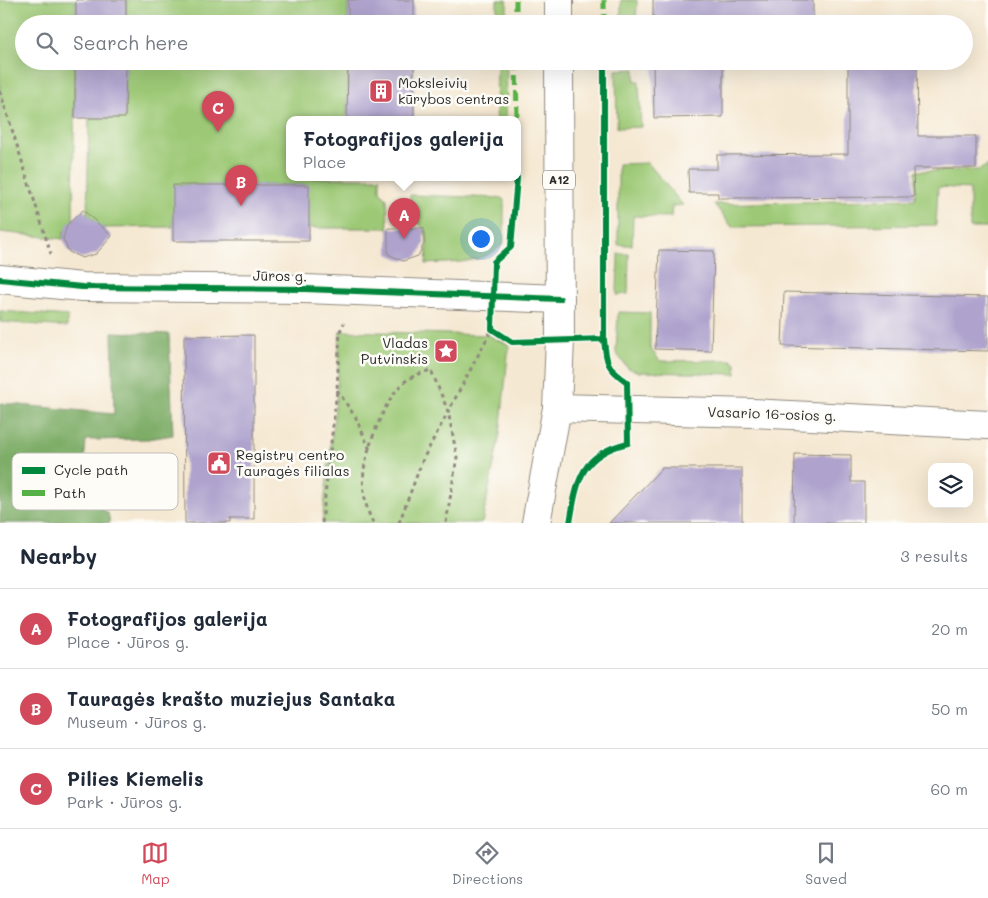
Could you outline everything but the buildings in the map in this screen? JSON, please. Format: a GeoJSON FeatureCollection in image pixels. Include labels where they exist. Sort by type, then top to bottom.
{"type":"FeatureCollection","features":[{"type":"Feature","properties":{"kind":"main road"},"geometry":{"type":"LineString","coordinates":[[559,0],[559,15]]}},
{"type":"Feature","properties":{"kind":"main road","name":"A12"},"geometry":{"type":"LineString","coordinates":[[536,523],[557,408],[560,299],[559,70]]}},
{"type":"Feature","properties":{"kind":"main road","name":"Jūros g."},"geometry":{"type":"LineString","coordinates":[[0,279],[82,287],[305,289],[560,299]]}},
{"type":"Feature","properties":{"kind":"main road","name":"Vasario 16-osios g."},"geometry":{"type":"LineString","coordinates":[[557,408],[753,413],[988,425]]}},
{"type":"Feature","properties":{"kind":"path"},"geometry":{"type":"LineString","coordinates":[[0,91],[52,257]]}},
{"type":"Feature","properties":{"kind":"path"},"geometry":{"type":"LineString","coordinates":[[322,523],[337,390],[340,331],[344,324]]}},
{"type":"Feature","properties":{"kind":"path"},"geometry":{"type":"LineString","coordinates":[[399,523],[423,459],[492,329]]}},
{"type":"Feature","properties":{"kind":"path"},"geometry":{"type":"LineString","coordinates":[[373,523],[365,500],[364,482],[364,469],[370,450],[390,399],[402,384],[417,374],[431,370],[448,411],[457,457],[446,523]]}},
{"type":"Feature","properties":{"kind":"path"},"geometry":{"type":"LineString","coordinates":[[337,390],[356,418],[370,450]]}},
{"type":"Feature","properties":{"kind":"green space"},"geometry":{"type":"Polygon","coordinates":[[[0,0],[76,0],[76,15],[15,15],[15,70],[75,70],[73,220],[64,232],[63,239],[0,232],[0,0]]]}},
{"type":"Feature","properties":{"kind":"green space"},"geometry":{"type":"Polygon","coordinates":[[[126,0],[348,0],[348,15],[126,15],[126,0]]]}},
{"type":"Feature","properties":{"kind":"green space"},"geometry":{"type":"Polygon","coordinates":[[[497,0],[507,0],[507,15],[497,15],[497,0]]]}},
{"type":"Feature","properties":{"kind":"green space"},"geometry":{"type":"Polygon","coordinates":[[[621,0],[637,0],[636,15],[621,15],[621,0]]]}},
{"type":"Feature","properties":{"kind":"green space"},"geometry":{"type":"Polygon","coordinates":[[[126,70],[348,70],[347,116],[286,116],[286,181],[380,181],[380,191],[387,199],[388,228],[309,228],[308,185],[174,185],[173,227],[102,228],[94,220],[87,218],[89,118],[125,118],[126,70]]]}},
{"type":"Feature","properties":{"kind":"green space"},"geometry":{"type":"Polygon","coordinates":[[[497,70],[507,70],[506,116],[496,116],[497,70]]]}},
{"type":"Feature","properties":{"kind":"green space"},"geometry":{"type":"Polygon","coordinates":[[[616,70],[635,70],[635,81],[639,81],[641,127],[617,128],[616,70]]]}},
{"type":"Feature","properties":{"kind":"green space"},"geometry":{"type":"Polygon","coordinates":[[[648,163],[683,205],[672,206],[671,217],[633,216],[632,245],[618,245],[618,164],[648,163]]]}},
{"type":"Feature","properties":{"kind":"green space"},"geometry":{"type":"Polygon","coordinates":[[[988,165],[988,228],[970,228],[970,189],[938,187],[936,225],[732,227],[714,204],[915,199],[916,171],[979,170],[988,165]]]}},
{"type":"Feature","properties":{"kind":"green space"},"geometry":{"type":"Polygon","coordinates":[[[410,195],[502,198],[504,200],[504,243],[496,250],[477,259],[426,264],[426,236],[421,226],[410,213],[410,195]]]}},
{"type":"Feature","properties":{"kind":"green space"},"geometry":{"type":"Polygon","coordinates":[[[618,254],[629,254],[628,294],[617,295],[618,254]]]}},
{"type":"Feature","properties":{"kind":"green space"},"geometry":{"type":"Polygon","coordinates":[[[0,311],[68,316],[67,327],[0,322],[0,311]]]}},
{"type":"Feature","properties":{"kind":"green space"},"geometry":{"type":"Polygon","coordinates":[[[618,312],[650,313],[650,348],[660,361],[731,360],[736,364],[736,374],[639,372],[628,368],[616,353],[618,312]]]}},
{"type":"Feature","properties":{"kind":"green space"},"geometry":{"type":"Polygon","coordinates":[[[340,331],[488,335],[509,345],[500,434],[482,523],[322,523],[337,390],[340,331]]]}},
{"type":"Feature","properties":{"kind":"green space"},"geometry":{"type":"Polygon","coordinates":[[[112,332],[169,334],[173,435],[148,439],[86,440],[85,453],[12,453],[12,510],[104,510],[108,513],[110,523],[0,523],[0,403],[114,414],[112,332]]]}},
{"type":"Feature","properties":{"kind":"marked path"},"geometry":{"type":"LineString","coordinates":[[516,0],[516,15]]}},
{"type":"Feature","properties":{"kind":"marked path"},"geometry":{"type":"LineString","coordinates":[[604,0],[604,15]]}},
{"type":"Feature","properties":{"kind":"marked path"},"geometry":{"type":"LineString","coordinates":[[516,70],[517,116]]}},
{"type":"Feature","properties":{"kind":"cycle path"},"geometry":{"type":"LineString","coordinates":[[517,181],[511,247],[494,262],[492,329],[512,342],[604,339],[604,70]]}},
{"type":"Feature","properties":{"kind":"cycle path"},"geometry":{"type":"LineString","coordinates":[[0,279],[82,287],[305,289],[560,299]]}},
{"type":"Feature","properties":{"kind":"cycle path"},"geometry":{"type":"LineString","coordinates":[[570,523],[575,494],[584,471],[600,454],[628,443],[627,382],[611,369],[607,359],[604,339]]}},
{"type":"Feature","properties":{"kind":"place","name":"Moksleivių kūrybos centras"},"geometry":{"type":"Point","coordinates":[381,91]}},
{"type":"Feature","properties":{"kind":"place","name":"Pilies Kiemelis"},"geometry":{"type":"Point","coordinates":[218,132]}},
{"type":"Feature","properties":{"kind":"place","name":"Tauragės krašto muziejus Santaka"},"geometry":{"type":"Point","coordinates":[241,206]}},
{"type":"Feature","properties":{"kind":"place","name":"Fotografijos galerija"},"geometry":{"type":"Point","coordinates":[404,239]}},
{"type":"Feature","properties":{"kind":"place","name":"Vladas Putvinskis"},"geometry":{"type":"Point","coordinates":[446,351]}},
{"type":"Feature","properties":{"kind":"place","name":"Registrų centro Tauragės filialas"},"geometry":{"type":"Point","coordinates":[219,463]}}]}
